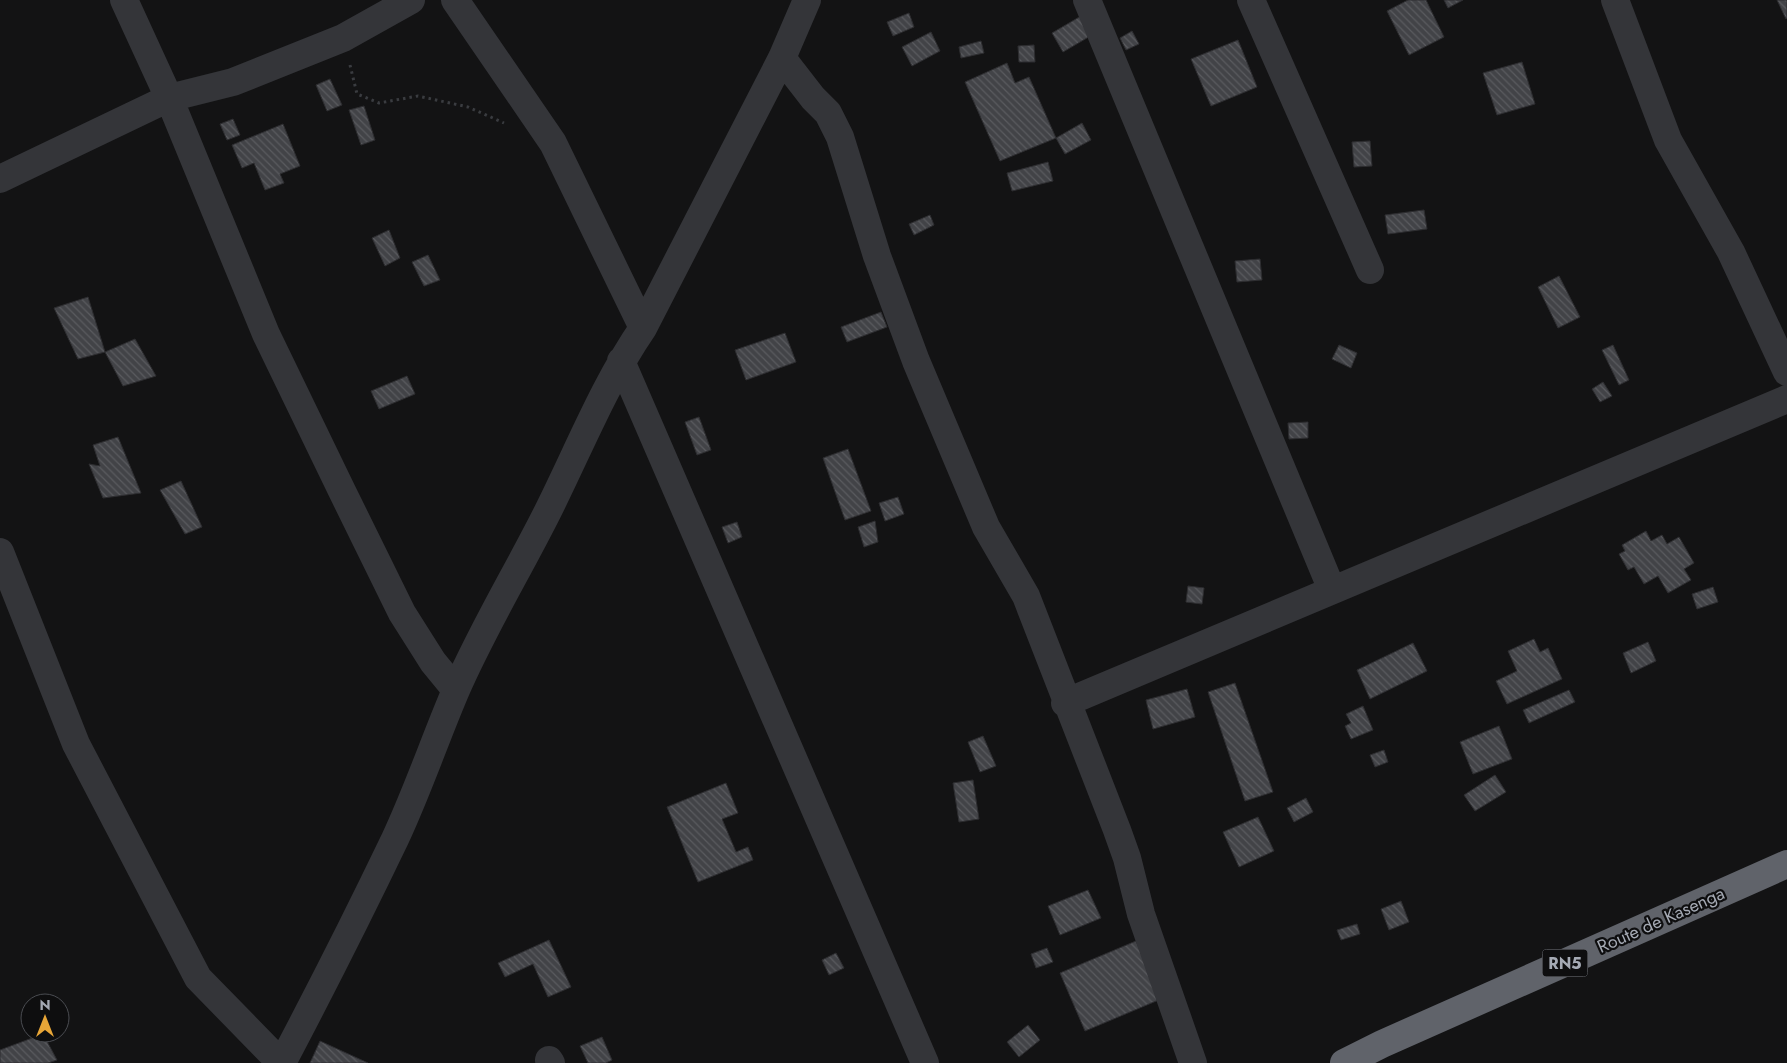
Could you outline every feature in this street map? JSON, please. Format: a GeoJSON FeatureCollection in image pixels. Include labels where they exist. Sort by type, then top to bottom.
{"type":"FeatureCollection","features":[{"type":"Feature","properties":{"kind":"highway","name":"Route de Kasenga"},"geometry":{"type":"LineString","coordinates":[[1344,1063],[1382,1044],[1787,864]]}},
{"type":"Feature","properties":{"kind":"street"},"geometry":{"type":"LineString","coordinates":[[124,0],[169,98],[266,334],[337,482],[402,613],[433,662],[456,690]]}},
{"type":"Feature","properties":{"kind":"street"},"geometry":{"type":"LineString","coordinates":[[0,179],[169,98],[233,82],[344,38],[411,0]]}},
{"type":"Feature","properties":{"kind":"street"},"geometry":{"type":"LineString","coordinates":[[455,0],[553,143],[643,328]]}},
{"type":"Feature","properties":{"kind":"street"},"geometry":{"type":"LineString","coordinates":[[0,552],[76,744],[198,978],[281,1063],[318,996],[395,838],[426,768],[456,690],[498,603],[548,512],[621,361],[643,328],[782,58],[807,0]]}},
{"type":"Feature","properties":{"kind":"street"},"geometry":{"type":"LineString","coordinates":[[1087,0],[1332,590]]}},
{"type":"Feature","properties":{"kind":"street"},"geometry":{"type":"LineString","coordinates":[[1251,0],[1370,270]]}},
{"type":"Feature","properties":{"kind":"street"},"geometry":{"type":"LineString","coordinates":[[1616,0],[1668,140],[1723,237],[1787,372]]}},
{"type":"Feature","properties":{"kind":"street"},"geometry":{"type":"LineString","coordinates":[[782,58],[813,98],[828,113],[840,137],[875,250],[916,362],[986,527],[1026,596],[1127,858],[1141,914],[1193,1063]]}},
{"type":"Feature","properties":{"kind":"street"},"geometry":{"type":"LineString","coordinates":[[621,361],[925,1063]]}},
{"type":"Feature","properties":{"kind":"street"},"geometry":{"type":"LineString","coordinates":[[1066,703],[1787,399]]}},
{"type":"Feature","properties":{"kind":"path"},"geometry":{"type":"LineString","coordinates":[[344,38],[357,94],[379,103],[418,96],[468,107],[511,126]]}},
{"type":"Feature","properties":{"kind":"building"},"geometry":{"type":"Polygon","coordinates":[[[1408,0],[1426,0],[1444,37],[1409,55],[1387,11],[1408,0]]]}},
{"type":"Feature","properties":{"kind":"building"},"geometry":{"type":"Polygon","coordinates":[[[1444,0],[1463,0],[1448,8],[1444,0]]]}},
{"type":"Feature","properties":{"kind":"building"},"geometry":{"type":"Polygon","coordinates":[[[1777,0],[1787,0],[1786,19],[1777,0]]]}},
{"type":"Feature","properties":{"kind":"building"},"geometry":{"type":"Polygon","coordinates":[[[909,13],[914,27],[893,36],[887,22],[909,13]]]}},
{"type":"Feature","properties":{"kind":"building"},"geometry":{"type":"Polygon","coordinates":[[[1081,16],[1092,35],[1063,52],[1052,33],[1081,16]]]}},
{"type":"Feature","properties":{"kind":"building"},"geometry":{"type":"Polygon","coordinates":[[[1132,31],[1139,44],[1126,50],[1120,38],[1132,31]]]}},
{"type":"Feature","properties":{"kind":"building"},"geometry":{"type":"Polygon","coordinates":[[[931,32],[940,51],[912,66],[902,47],[931,32]]]}},
{"type":"Feature","properties":{"kind":"building"},"geometry":{"type":"Polygon","coordinates":[[[1238,40],[1257,87],[1211,106],[1191,59],[1238,40]]]}},
{"type":"Feature","properties":{"kind":"building"},"geometry":{"type":"Polygon","coordinates":[[[981,41],[984,53],[961,58],[959,47],[981,41]]]}},
{"type":"Feature","properties":{"kind":"building"},"geometry":{"type":"Polygon","coordinates":[[[1034,45],[1035,62],[1019,62],[1018,46],[1034,45]]]}},
{"type":"Feature","properties":{"kind":"building"},"geometry":{"type":"Polygon","coordinates":[[[1522,62],[1535,104],[1497,115],[1483,73],[1522,62]]]}},
{"type":"Feature","properties":{"kind":"building"},"geometry":{"type":"Polygon","coordinates":[[[1007,63],[1015,83],[1029,77],[1056,138],[1000,161],[965,82],[1007,63]]]}},
{"type":"Feature","properties":{"kind":"building"},"geometry":{"type":"Polygon","coordinates":[[[330,79],[342,105],[327,111],[316,85],[330,79]]]}},
{"type":"Feature","properties":{"kind":"building"},"geometry":{"type":"Polygon","coordinates":[[[364,106],[375,140],[361,145],[349,110],[364,106]]]}},
{"type":"Feature","properties":{"kind":"building"},"geometry":{"type":"Polygon","coordinates":[[[233,119],[240,135],[227,140],[220,124],[233,119]]]}},
{"type":"Feature","properties":{"kind":"building"},"geometry":{"type":"Polygon","coordinates":[[[1082,123],[1091,140],[1065,154],[1056,138],[1082,123]]]}},
{"type":"Feature","properties":{"kind":"building"},"geometry":{"type":"Polygon","coordinates":[[[283,124],[300,166],[280,174],[284,183],[265,190],[254,163],[242,168],[232,145],[283,124]]]}},
{"type":"Feature","properties":{"kind":"building"},"geometry":{"type":"Polygon","coordinates":[[[1370,141],[1372,166],[1354,167],[1352,142],[1370,141]]]}},
{"type":"Feature","properties":{"kind":"building"},"geometry":{"type":"Polygon","coordinates":[[[1048,162],[1053,181],[1012,191],[1007,173],[1048,162]]]}},
{"type":"Feature","properties":{"kind":"building"},"geometry":{"type":"Polygon","coordinates":[[[1424,210],[1427,229],[1388,234],[1385,215],[1424,210]]]}},
{"type":"Feature","properties":{"kind":"building"},"geometry":{"type":"Polygon","coordinates":[[[930,215],[934,225],[914,235],[909,224],[930,215]]]}},
{"type":"Feature","properties":{"kind":"building"},"geometry":{"type":"Polygon","coordinates":[[[389,230],[400,258],[385,266],[372,238],[389,230]]]}},
{"type":"Feature","properties":{"kind":"building"},"geometry":{"type":"Polygon","coordinates":[[[428,255],[440,280],[424,286],[412,262],[428,255]]]}},
{"type":"Feature","properties":{"kind":"building"},"geometry":{"type":"Polygon","coordinates":[[[1260,259],[1262,280],[1237,282],[1235,261],[1260,259]]]}},
{"type":"Feature","properties":{"kind":"building"},"geometry":{"type":"Polygon","coordinates":[[[1559,276],[1580,317],[1558,328],[1538,287],[1559,276]]]}},
{"type":"Feature","properties":{"kind":"building"},"geometry":{"type":"Polygon","coordinates":[[[88,297],[105,352],[78,359],[54,308],[88,297]]]}},
{"type":"Feature","properties":{"kind":"building"},"geometry":{"type":"Polygon","coordinates":[[[881,312],[887,327],[847,342],[841,327],[881,312]]]}},
{"type":"Feature","properties":{"kind":"building"},"geometry":{"type":"Polygon","coordinates":[[[785,333],[796,362],[746,380],[735,350],[785,333]]]}},
{"type":"Feature","properties":{"kind":"building"},"geometry":{"type":"Polygon","coordinates":[[[135,339],[156,376],[123,386],[105,352],[135,339]]]}},
{"type":"Feature","properties":{"kind":"building"},"geometry":{"type":"Polygon","coordinates":[[[1339,345],[1357,353],[1351,368],[1332,359],[1339,345]]]}},
{"type":"Feature","properties":{"kind":"building"},"geometry":{"type":"Polygon","coordinates":[[[1613,345],[1629,380],[1619,385],[1602,350],[1613,345]]]}},
{"type":"Feature","properties":{"kind":"building"},"geometry":{"type":"Polygon","coordinates":[[[407,376],[415,394],[379,409],[371,391],[407,376]]]}},
{"type":"Feature","properties":{"kind":"building"},"geometry":{"type":"Polygon","coordinates":[[[1603,382],[1612,396],[1600,402],[1592,389],[1603,382]]]}},
{"type":"Feature","properties":{"kind":"building"},"geometry":{"type":"Polygon","coordinates":[[[699,417],[711,450],[697,455],[685,422],[699,417]]]}},
{"type":"Feature","properties":{"kind":"building"},"geometry":{"type":"Polygon","coordinates":[[[1308,422],[1308,438],[1289,439],[1288,423],[1308,422]]]}},
{"type":"Feature","properties":{"kind":"building"},"geometry":{"type":"Polygon","coordinates":[[[118,437],[141,493],[103,498],[89,464],[100,466],[93,445],[118,437]]]}},
{"type":"Feature","properties":{"kind":"building"},"geometry":{"type":"Polygon","coordinates":[[[848,449],[871,511],[845,520],[823,458],[848,449]]]}},
{"type":"Feature","properties":{"kind":"building"},"geometry":{"type":"Polygon","coordinates":[[[181,481],[202,527],[185,534],[160,490],[181,481]]]}},
{"type":"Feature","properties":{"kind":"building"},"geometry":{"type":"Polygon","coordinates":[[[898,497],[904,514],[885,521],[879,503],[898,497]]]}},
{"type":"Feature","properties":{"kind":"building"},"geometry":{"type":"Polygon","coordinates":[[[875,521],[878,542],[864,547],[858,527],[875,521]]]}},
{"type":"Feature","properties":{"kind":"building"},"geometry":{"type":"Polygon","coordinates":[[[737,522],[742,537],[728,543],[722,527],[737,522]]]}},
{"type":"Feature","properties":{"kind":"building"},"geometry":{"type":"Polygon","coordinates":[[[1646,531],[1651,541],[1662,535],[1667,544],[1679,537],[1694,563],[1684,569],[1691,580],[1668,593],[1658,576],[1644,584],[1634,567],[1628,570],[1619,554],[1625,551],[1622,545],[1646,531]]]}},
{"type":"Feature","properties":{"kind":"building"},"geometry":{"type":"Polygon","coordinates":[[[1188,586],[1204,588],[1202,604],[1186,602],[1188,586]]]}},
{"type":"Feature","properties":{"kind":"building"},"geometry":{"type":"Polygon","coordinates":[[[1713,587],[1718,602],[1697,609],[1692,594],[1713,587]]]}},
{"type":"Feature","properties":{"kind":"building"},"geometry":{"type":"Polygon","coordinates":[[[1534,639],[1540,652],[1548,648],[1562,679],[1507,704],[1496,681],[1517,671],[1508,651],[1534,639]]]}},
{"type":"Feature","properties":{"kind":"building"},"geometry":{"type":"Polygon","coordinates":[[[1648,642],[1656,661],[1631,673],[1623,653],[1648,642]]]}},
{"type":"Feature","properties":{"kind":"building"},"geometry":{"type":"Polygon","coordinates":[[[1413,643],[1427,671],[1370,699],[1357,670],[1413,643]]]}},
{"type":"Feature","properties":{"kind":"building"},"geometry":{"type":"Polygon","coordinates":[[[1235,683],[1273,792],[1245,801],[1208,692],[1235,683]]]}},
{"type":"Feature","properties":{"kind":"building"},"geometry":{"type":"Polygon","coordinates":[[[1187,689],[1195,717],[1153,729],[1146,700],[1187,689]]]}},
{"type":"Feature","properties":{"kind":"building"},"geometry":{"type":"Polygon","coordinates":[[[1569,690],[1575,702],[1529,723],[1523,710],[1569,690]]]}},
{"type":"Feature","properties":{"kind":"building"},"geometry":{"type":"Polygon","coordinates":[[[1363,706],[1373,730],[1351,739],[1345,726],[1351,723],[1346,714],[1363,706]]]}},
{"type":"Feature","properties":{"kind":"building"},"geometry":{"type":"Polygon","coordinates":[[[1499,726],[1512,759],[1473,774],[1460,742],[1499,726]]]}},
{"type":"Feature","properties":{"kind":"building"},"geometry":{"type":"Polygon","coordinates":[[[983,736],[996,766],[980,772],[968,742],[983,736]]]}},
{"type":"Feature","properties":{"kind":"building"},"geometry":{"type":"Polygon","coordinates":[[[1384,750],[1388,762],[1375,767],[1370,755],[1384,750]]]}},
{"type":"Feature","properties":{"kind":"building"},"geometry":{"type":"Polygon","coordinates":[[[1495,775],[1506,792],[1475,811],[1464,795],[1495,775]]]}},
{"type":"Feature","properties":{"kind":"building"},"geometry":{"type":"Polygon","coordinates":[[[973,780],[979,819],[959,822],[953,783],[973,780]]]}},
{"type":"Feature","properties":{"kind":"building"},"geometry":{"type":"Polygon","coordinates":[[[726,783],[738,813],[722,819],[736,852],[748,847],[753,860],[698,882],[667,807],[726,783]]]}},
{"type":"Feature","properties":{"kind":"building"},"geometry":{"type":"Polygon","coordinates":[[[1306,798],[1313,812],[1294,822],[1287,808],[1306,798]]]}},
{"type":"Feature","properties":{"kind":"building"},"geometry":{"type":"Polygon","coordinates":[[[1258,817],[1274,851],[1239,867],[1223,832],[1258,817]]]}},
{"type":"Feature","properties":{"kind":"building"},"geometry":{"type":"Polygon","coordinates":[[[1088,890],[1101,918],[1060,935],[1048,906],[1088,890]]]}},
{"type":"Feature","properties":{"kind":"building"},"geometry":{"type":"Polygon","coordinates":[[[1401,901],[1409,922],[1389,930],[1381,909],[1401,901]]]}},
{"type":"Feature","properties":{"kind":"building"},"geometry":{"type":"Polygon","coordinates":[[[1357,924],[1360,934],[1341,940],[1337,930],[1357,924]]]}},
{"type":"Feature","properties":{"kind":"building"},"geometry":{"type":"Polygon","coordinates":[[[549,940],[571,987],[548,997],[533,964],[505,977],[498,963],[549,940]]]}},
{"type":"Feature","properties":{"kind":"building"},"geometry":{"type":"Polygon","coordinates":[[[1136,941],[1161,999],[1085,1031],[1060,973],[1136,941]]]}},
{"type":"Feature","properties":{"kind":"building"},"geometry":{"type":"Polygon","coordinates":[[[1047,948],[1053,962],[1036,968],[1031,954],[1047,948]]]}},
{"type":"Feature","properties":{"kind":"building"},"geometry":{"type":"Polygon","coordinates":[[[836,953],[844,968],[829,975],[822,960],[836,953]]]}},
{"type":"Feature","properties":{"kind":"building"},"geometry":{"type":"Polygon","coordinates":[[[1028,1025],[1040,1040],[1019,1057],[1007,1042],[1028,1025]]]}},
{"type":"Feature","properties":{"kind":"building"},"geometry":{"type":"Polygon","coordinates":[[[602,1037],[612,1060],[606,1063],[588,1063],[580,1046],[602,1037]]]}},
{"type":"Feature","properties":{"kind":"building"},"geometry":{"type":"Polygon","coordinates":[[[320,1041],[368,1063],[310,1063],[320,1041]]]}},
{"type":"Feature","properties":{"kind":"building"},"geometry":{"type":"Polygon","coordinates":[[[20,1043],[48,1043],[57,1060],[48,1063],[0,1063],[0,1050],[20,1043]]]}}]}
